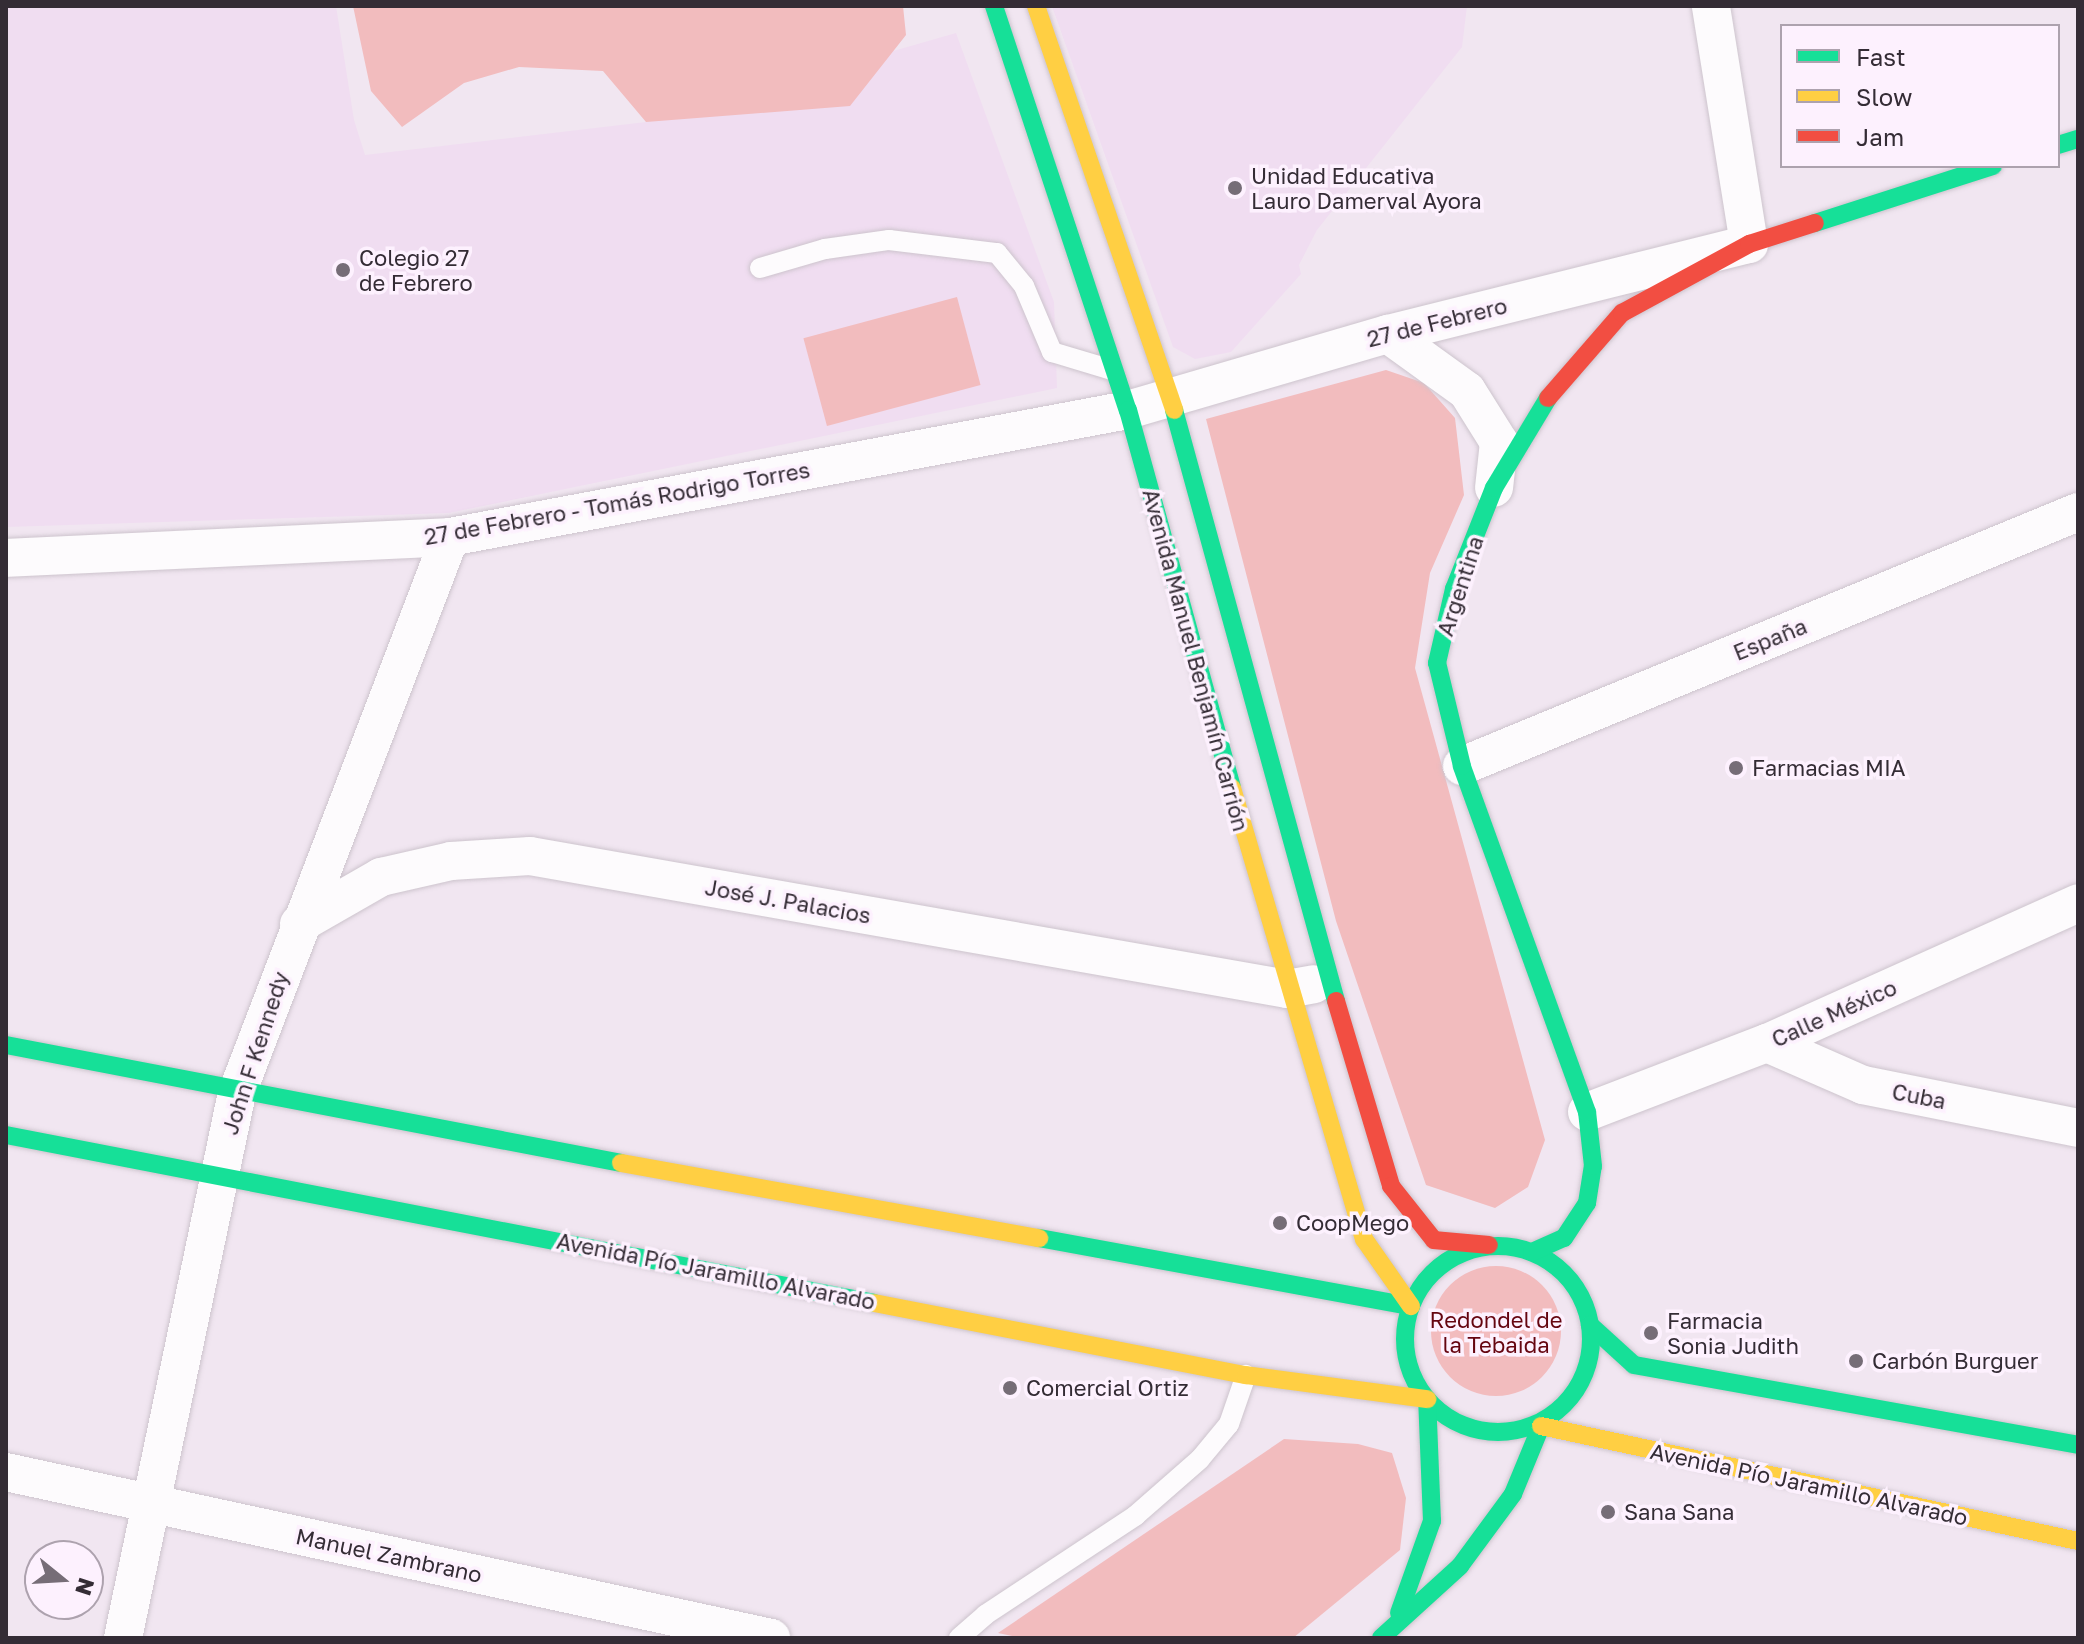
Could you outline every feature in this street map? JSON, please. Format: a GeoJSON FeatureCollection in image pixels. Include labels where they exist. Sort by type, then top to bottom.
{"type":"FeatureCollection","features":[{"type":"Feature","properties":{"kind":"main road","name":"Avenida Manuel Benjamín Carrión"},"geometry":{"type":"LineString","coordinates":[[994,6],[1112,370],[1128,410],[1287,989],[1364,1239],[1411,1306]]}},
{"type":"Feature","properties":{"kind":"main road","name":"Avenida Manuel Benjamín Carrión"},"geometry":{"type":"LineString","coordinates":[[1036,6],[1170,394],[1330,982],[1391,1186],[1434,1240],[1489,1245]]}},
{"type":"Feature","properties":{"kind":"main road","name":"Argentina"},"geometry":{"type":"LineString","coordinates":[[1532,1252],[1564,1238],[1587,1203],[1593,1166],[1587,1112],[1462,766],[1437,663],[1454,589],[1494,488],[1558,382],[1622,313],[1749,244],[1987,168]]}},
{"type":"Feature","properties":{"kind":"main road"},"geometry":{"type":"LineString","coordinates":[[6,1045],[237,1093],[1411,1306]]}},
{"type":"Feature","properties":{"kind":"main road","name":"Avenida Pío Jaramillo Alvarado"},"geometry":{"type":"LineString","coordinates":[[6,1135],[1246,1375],[1427,1399]]}},
{"type":"Feature","properties":{"kind":"main road"},"geometry":{"type":"LineString","coordinates":[[1590,1325],[1581,1380],[1563,1409],[1541,1426],[1520,1434],[1495,1434],[1446,1416],[1427,1399],[1408,1360],[1405,1339],[1411,1306],[1433,1271],[1469,1250],[1489,1245],[1532,1252],[1571,1280],[1590,1325],[1634,1365],[2078,1445]]}},
{"type":"Feature","properties":{"kind":"main road"},"geometry":{"type":"LineString","coordinates":[[1387,1634],[1427,1547],[1432,1521],[1427,1399]]}},
{"type":"Feature","properties":{"kind":"main road"},"geometry":{"type":"LineString","coordinates":[[1387,1634],[1460,1566],[1513,1494],[1541,1426]]}},
{"type":"Feature","properties":{"kind":"main road","name":"Avenida Pío Jaramillo Alvarado"},"geometry":{"type":"LineString","coordinates":[[1541,1426],[2078,1541]]}},
{"type":"Feature","properties":{"kind":"street"},"geometry":{"type":"LineString","coordinates":[[1711,6],[1749,244]]}},
{"type":"Feature","properties":{"kind":"street","name":"27 de Febrero"},"geometry":{"type":"LineString","coordinates":[[1128,410],[1170,394],[1388,334],[1749,244]]}},
{"type":"Feature","properties":{"kind":"street"},"geometry":{"type":"LineString","coordinates":[[1388,334],[1467,391],[1499,442],[1494,488]]}},
{"type":"Feature","properties":{"kind":"street","name":"27 de Febrero - Tomás Rodrigo Torres"},"geometry":{"type":"LineString","coordinates":[[6,558],[450,537],[1128,410]]}},
{"type":"Feature","properties":{"kind":"street","name":"España"},"geometry":{"type":"LineString","coordinates":[[1462,766],[2078,512]]}},
{"type":"Feature","properties":{"kind":"street","name":"John F Kennedy"},"geometry":{"type":"LineString","coordinates":[[123,1638],[237,1093],[299,924],[450,537]]}},
{"type":"Feature","properties":{"kind":"street","name":"José J. Palacios"},"geometry":{"type":"LineString","coordinates":[[299,924],[381,877],[451,861],[530,856],[1287,989],[1330,982]]}},
{"type":"Feature","properties":{"kind":"street","name":"Calle México"},"geometry":{"type":"LineString","coordinates":[[1587,1112],[1767,1043],[2078,903]]}},
{"type":"Feature","properties":{"kind":"street","name":"Cuba"},"geometry":{"type":"LineString","coordinates":[[1767,1043],[1863,1085],[2078,1128]]}},
{"type":"Feature","properties":{"kind":"street","name":"Manuel Zambrano"},"geometry":{"type":"LineString","coordinates":[[6,1472],[758,1637]]}},
{"type":"Feature","properties":{"kind":"lane"},"geometry":{"type":"LineString","coordinates":[[760,268],[825,249],[889,240],[997,253],[1024,286],[1052,352],[1112,370]]}},
{"type":"Feature","properties":{"kind":"lane"},"geometry":{"type":"LineString","coordinates":[[959,1638],[1135,1516],[1200,1459],[1229,1424],[1246,1375]]}},
{"type":"Feature","properties":{"kind":"shaded area","name":"Colegio 27 de Febrero"},"geometry":{"type":"Polygon","coordinates":[[[6,6],[336,6],[354,120],[365,155],[646,122],[956,33],[1054,302],[1057,388],[449,513],[6,527],[6,6]]]}},
{"type":"Feature","properties":{"kind":"shaded area","name":"Unidad Educativa Lauro Damerval Ayora"},"geometry":{"type":"Polygon","coordinates":[[[1052,6],[1467,6],[1462,47],[1317,230],[1299,265],[1301,274],[1231,352],[1195,359],[1173,347],[1052,6]]]}},
{"type":"Feature","properties":{"kind":"green space"},"geometry":{"type":"Polygon","coordinates":[[[353,6],[903,6],[906,35],[850,106],[646,122],[603,71],[519,67],[464,83],[402,127],[371,91],[353,6]]]}},
{"type":"Feature","properties":{"kind":"green space"},"geometry":{"type":"Polygon","coordinates":[[[957,297],[981,385],[827,426],[803,338],[957,297]]]}},
{"type":"Feature","properties":{"kind":"green space"},"geometry":{"type":"Polygon","coordinates":[[[1386,370],[1424,383],[1455,418],[1464,495],[1430,573],[1415,668],[1545,1140],[1528,1187],[1495,1208],[1426,1185],[1336,921],[1206,419],[1386,370]]]}},
{"type":"Feature","properties":{"kind":"green space","name":"Redondel de la Tebaida"},"geometry":{"type":"Polygon","coordinates":[[[1496,1266],[1521,1271],[1542,1285],[1556,1306],[1561,1331],[1556,1356],[1542,1377],[1521,1391],[1496,1396],[1471,1391],[1450,1377],[1436,1356],[1431,1331],[1436,1306],[1450,1285],[1471,1271],[1496,1266]]]}},
{"type":"Feature","properties":{"kind":"green space"},"geometry":{"type":"Polygon","coordinates":[[[1284,1439],[1358,1444],[1392,1453],[1406,1498],[1400,1550],[1293,1638],[1022,1638],[998,1633],[1284,1439]]]}},
{"type":"Feature","properties":{"kind":"traffic: fast"},"geometry":{"type":"LineString","coordinates":[[994,6],[1128,410],[1232,788]]}},
{"type":"Feature","properties":{"kind":"traffic: fast"},"geometry":{"type":"LineString","coordinates":[[2060,144],[2078,139]]}},
{"type":"Feature","properties":{"kind":"traffic: fast"},"geometry":{"type":"LineString","coordinates":[[1815,223],[1987,168]]}},
{"type":"Feature","properties":{"kind":"traffic: fast"},"geometry":{"type":"LineString","coordinates":[[1532,1252],[1564,1238],[1587,1203],[1593,1166],[1587,1112],[1462,766],[1437,663],[1454,589],[1494,488],[1548,398]]}},
{"type":"Feature","properties":{"kind":"traffic: fast"},"geometry":{"type":"LineString","coordinates":[[1174,410],[1336,1001]]}},
{"type":"Feature","properties":{"kind":"traffic: fast"},"geometry":{"type":"LineString","coordinates":[[6,1045],[621,1163]]}},
{"type":"Feature","properties":{"kind":"traffic: fast"},"geometry":{"type":"LineString","coordinates":[[6,1135],[874,1303]]}},
{"type":"Feature","properties":{"kind":"traffic: fast"},"geometry":{"type":"LineString","coordinates":[[1039,1238],[1411,1306]]}},
{"type":"Feature","properties":{"kind":"traffic: fast"},"geometry":{"type":"LineString","coordinates":[[1498,1246],[1534,1253],[1564,1273],[1584,1303],[1591,1339],[1584,1375],[1564,1405],[1534,1425],[1498,1432],[1462,1425],[1432,1405],[1412,1375],[1405,1339],[1412,1303],[1432,1273],[1462,1253],[1498,1246]]}},
{"type":"Feature","properties":{"kind":"traffic: fast"},"geometry":{"type":"LineString","coordinates":[[1590,1325],[1634,1365],[2078,1445]]}},
{"type":"Feature","properties":{"kind":"traffic: fast"},"geometry":{"type":"LineString","coordinates":[[1399,1613],[1432,1521],[1427,1399]]}},
{"type":"Feature","properties":{"kind":"traffic: fast"},"geometry":{"type":"LineString","coordinates":[[1381,1638],[1460,1566],[1513,1494],[1541,1426]]}},
{"type":"Feature","properties":{"kind":"traffic: slow"},"geometry":{"type":"LineString","coordinates":[[1036,6],[1174,410]]}},
{"type":"Feature","properties":{"kind":"traffic: slow"},"geometry":{"type":"LineString","coordinates":[[1232,788],[1364,1239],[1411,1306]]}},
{"type":"Feature","properties":{"kind":"traffic: slow"},"geometry":{"type":"LineString","coordinates":[[621,1163],[1039,1238]]}},
{"type":"Feature","properties":{"kind":"traffic: slow"},"geometry":{"type":"LineString","coordinates":[[874,1303],[1246,1375],[1427,1399]]}},
{"type":"Feature","properties":{"kind":"traffic: slow"},"geometry":{"type":"LineString","coordinates":[[1541,1426],[2078,1541]]}},
{"type":"Feature","properties":{"kind":"traffic: jam"},"geometry":{"type":"LineString","coordinates":[[1548,398],[1622,313],[1749,244],[1815,223]]}},
{"type":"Feature","properties":{"kind":"traffic: jam"},"geometry":{"type":"LineString","coordinates":[[1336,1001],[1391,1186],[1434,1240],[1489,1245]]}},
{"type":"Feature","properties":{"kind":"place","name":"Unidad Educativa Lauro Damerval Ayora"},"geometry":{"type":"Point","coordinates":[1235,188]}},
{"type":"Feature","properties":{"kind":"place","name":"Colegio 27 de Febrero"},"geometry":{"type":"Point","coordinates":[343,270]}},
{"type":"Feature","properties":{"kind":"place","name":"Farmacias MIA"},"geometry":{"type":"Point","coordinates":[1736,768]}},
{"type":"Feature","properties":{"kind":"place","name":"CoopMego"},"geometry":{"type":"Point","coordinates":[1280,1223]}},
{"type":"Feature","properties":{"kind":"place","name":"Farmacia Sonia Judith"},"geometry":{"type":"Point","coordinates":[1651,1333]}},
{"type":"Feature","properties":{"kind":"place","name":"Carbón Burguer"},"geometry":{"type":"Point","coordinates":[1856,1361]}},
{"type":"Feature","properties":{"kind":"place","name":"Comercial Ortiz"},"geometry":{"type":"Point","coordinates":[1010,1388]}},
{"type":"Feature","properties":{"kind":"place","name":"Sana Sana"},"geometry":{"type":"Point","coordinates":[1608,1512]}}]}
